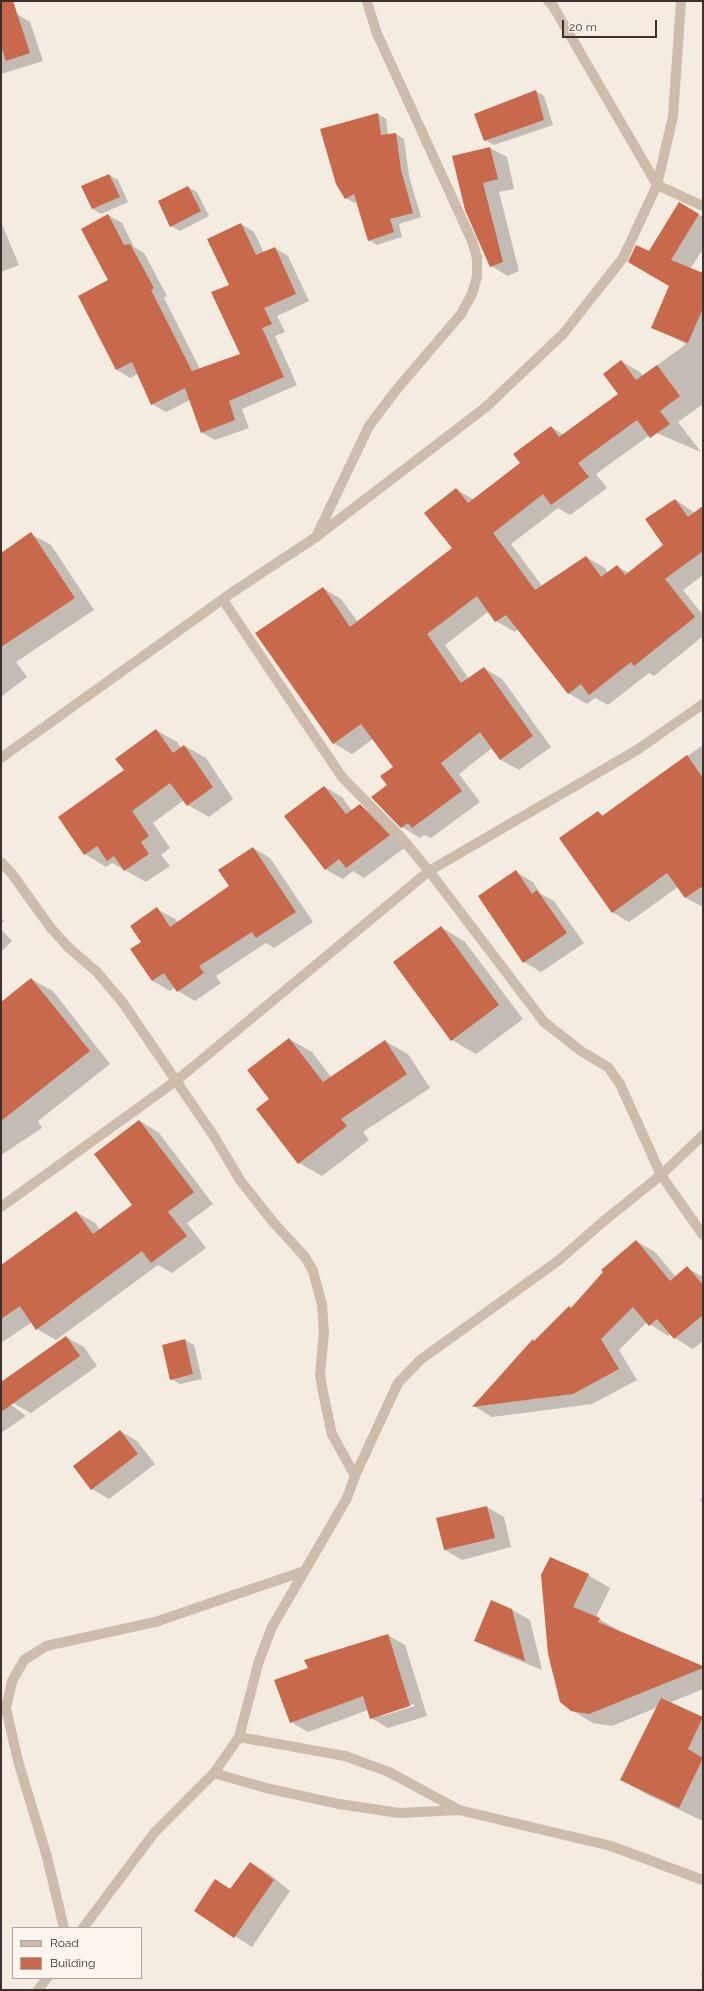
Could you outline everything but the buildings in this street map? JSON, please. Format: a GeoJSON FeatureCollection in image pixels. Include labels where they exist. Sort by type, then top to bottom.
{"type":"FeatureCollection","features":[{"type":"Feature","properties":{"kind":"street"},"geometry":{"type":"LineString","coordinates":[[316,537],[369,426],[397,389],[461,314],[472,294],[477,276],[477,258],[472,241],[376,31],[367,1]]}},
{"type":"Feature","properties":{"kind":"street"},"geometry":{"type":"LineString","coordinates":[[548,1],[553,6],[656,185],[703,206]]}},
{"type":"Feature","properties":{"kind":"street"},"geometry":{"type":"LineString","coordinates":[[1,758],[223,600],[316,537],[486,407],[563,334],[623,258],[656,185],[673,116],[681,1]]}},
{"type":"Feature","properties":{"kind":"street"},"geometry":{"type":"LineString","coordinates":[[223,600],[342,777],[400,836],[544,1022],[581,1051],[608,1067],[620,1084],[661,1176],[703,1235]]}},
{"type":"Feature","properties":{"kind":"street"},"geometry":{"type":"LineString","coordinates":[[1,1207],[176,1081],[429,872],[637,750],[703,704]]}},
{"type":"Feature","properties":{"kind":"street"},"geometry":{"type":"LineString","coordinates":[[1,862],[12,874],[51,928],[68,947],[96,971],[124,1002],[215,1138],[240,1180],[273,1222],[305,1257],[313,1272],[322,1305],[324,1332],[320,1375],[332,1434],[355,1476]]}},
{"type":"Feature","properties":{"kind":"street"},"geometry":{"type":"LineString","coordinates":[[84,1927],[154,1833],[214,1773],[239,1737],[260,1661],[272,1627],[302,1572],[347,1498],[355,1476],[398,1383],[406,1373],[445,1341],[494,1308],[559,1260],[604,1220],[661,1176],[703,1135]]}},
{"type":"Feature","properties":{"kind":"street"},"geometry":{"type":"LineString","coordinates":[[64,1927],[47,1857],[18,1761],[6,1708],[12,1681],[24,1660],[46,1646],[155,1622],[302,1572]]}},
{"type":"Feature","properties":{"kind":"street"},"geometry":{"type":"LineString","coordinates":[[239,1737],[345,1756],[389,1772],[459,1810],[611,1846],[703,1880]]}},
{"type":"Feature","properties":{"kind":"street"},"geometry":{"type":"LineString","coordinates":[[214,1773],[266,1788],[346,1805],[399,1813],[459,1810]]}},
{"type":"Feature","properties":{"kind":"street"},"geometry":{"type":"LineString","coordinates":[[38,1990],[46,1979]]}}]}
